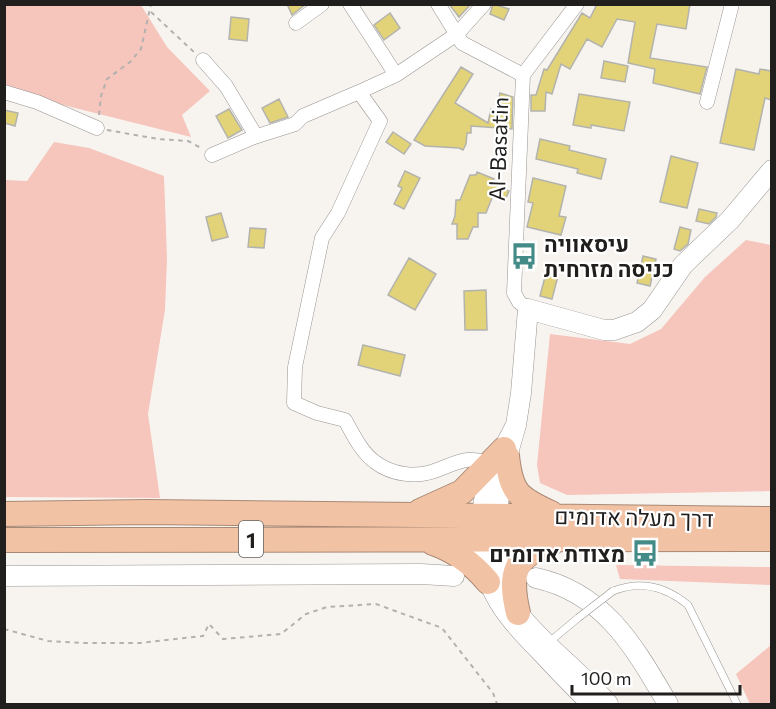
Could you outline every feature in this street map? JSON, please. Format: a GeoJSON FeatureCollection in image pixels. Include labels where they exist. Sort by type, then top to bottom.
{"type":"FeatureCollection","features":[{"type":"Feature","properties":{"kind":"highway"},"geometry":{"type":"LineString","coordinates":[[410,515],[462,492],[502,464],[517,493],[528,503],[559,517]]}},
{"type":"Feature","properties":{"kind":"highway","name":"1"},"geometry":{"type":"LineString","coordinates":[[4,514],[147,512],[489,516]]}},
{"type":"Feature","properties":{"kind":"highway","name":"דרך מעלה אדומים"},"geometry":{"type":"LineString","coordinates":[[489,516],[771,519]]}},
{"type":"Feature","properties":{"kind":"highway"},"geometry":{"type":"LineString","coordinates":[[422,539],[460,555],[488,582]]}},
{"type":"Feature","properties":{"kind":"highway","name":"1"},"geometry":{"type":"LineString","coordinates":[[4,540],[422,539],[492,544]]}},
{"type":"Feature","properties":{"kind":"highway","name":"דרך מעלה אדומים"},"geometry":{"type":"LineString","coordinates":[[492,544],[558,541],[771,539]]}},
{"type":"Feature","properties":{"kind":"highway"},"geometry":{"type":"LineString","coordinates":[[518,612],[513,584],[520,560],[535,550],[558,541]]}},
{"type":"Feature","properties":{"kind":"main road"},"geometry":{"type":"LineString","coordinates":[[544,647],[509,598],[499,573],[492,544],[489,516],[502,464],[516,425],[528,309],[604,330],[614,330],[637,322],[652,310],[683,265],[730,220],[771,170]]}},
{"type":"Feature","properties":{"kind":"main road"},"geometry":{"type":"LineString","coordinates":[[492,544],[484,568],[488,582],[504,612],[603,704]]}},
{"type":"Feature","properties":{"kind":"main road"},"geometry":{"type":"LineString","coordinates":[[4,576],[421,574],[454,576]]}},
{"type":"Feature","properties":{"kind":"main road"},"geometry":{"type":"LineString","coordinates":[[536,578],[574,592],[608,617],[637,651],[668,705]]}},
{"type":"Feature","properties":{"kind":"street"},"geometry":{"type":"LineString","coordinates":[[296,23],[322,4]]}},
{"type":"Feature","properties":{"kind":"street"},"geometry":{"type":"LineString","coordinates":[[350,4],[396,75]]}},
{"type":"Feature","properties":{"kind":"street"},"geometry":{"type":"LineString","coordinates":[[438,4],[462,43],[523,75]]}},
{"type":"Feature","properties":{"kind":"street"},"geometry":{"type":"LineString","coordinates":[[212,154],[256,136],[295,124],[303,116],[396,75],[457,34],[484,4]]}},
{"type":"Feature","properties":{"kind":"street","name":"Al-Basatin"},"geometry":{"type":"LineString","coordinates":[[528,309],[519,302],[514,293],[523,75],[577,4]]}},
{"type":"Feature","properties":{"kind":"street"},"geometry":{"type":"LineString","coordinates":[[707,102],[732,4]]}},
{"type":"Feature","properties":{"kind":"street"},"geometry":{"type":"LineString","coordinates":[[203,60],[226,86],[256,136]]}},
{"type":"Feature","properties":{"kind":"street"},"geometry":{"type":"LineString","coordinates":[[4,92],[37,102],[97,128]]}},
{"type":"Feature","properties":{"kind":"street"},"geometry":{"type":"LineString","coordinates":[[359,92],[380,121],[338,213],[322,238],[296,368],[294,403],[317,413],[345,420],[374,462],[391,471],[411,475],[427,474],[464,459],[473,458],[502,464]]}},
{"type":"Feature","properties":{"kind":"lane"},"geometry":{"type":"LineString","coordinates":[[544,647],[613,591],[628,585],[663,588],[688,605],[738,705]]}},
{"type":"Feature","properties":{"kind":"path"},"geometry":{"type":"LineString","coordinates":[[151,4],[141,49],[130,62],[107,79],[101,96],[97,128],[158,139],[188,141],[212,154]]}},
{"type":"Feature","properties":{"kind":"path"},"geometry":{"type":"LineString","coordinates":[[151,12],[203,60]]}},
{"type":"Feature","properties":{"kind":"path"},"geometry":{"type":"LineString","coordinates":[[4,629],[48,641],[141,642],[203,636],[209,624],[222,639],[281,634],[306,615],[327,607],[376,604],[442,628],[493,693],[498,705]]}},
{"type":"Feature","properties":{"kind":"shaded area"},"geometry":{"type":"Polygon","coordinates":[[[4,5],[141,5],[167,47],[210,91],[182,115],[191,137],[11,92],[5,94],[4,5]]]}},
{"type":"Feature","properties":{"kind":"shaded area"},"geometry":{"type":"Polygon","coordinates":[[[54,142],[89,148],[164,176],[167,258],[165,310],[148,414],[160,498],[5,497],[5,180],[27,181],[54,142]]]}},
{"type":"Feature","properties":{"kind":"shaded area"},"geometry":{"type":"Polygon","coordinates":[[[746,240],[771,245],[771,491],[567,495],[540,483],[537,465],[550,334],[630,344],[661,329],[705,277],[746,240]]]}},
{"type":"Feature","properties":{"kind":"shaded area"},"geometry":{"type":"Polygon","coordinates":[[[616,565],[771,567],[771,585],[620,579],[616,565]]]}},
{"type":"Feature","properties":{"kind":"shaded area"},"geometry":{"type":"Polygon","coordinates":[[[771,645],[771,704],[750,704],[736,674],[771,645]]]}},
{"type":"Feature","properties":{"kind":"building"},"geometry":{"type":"Polygon","coordinates":[[[287,4],[306,4],[292,15],[287,4]]]}},
{"type":"Feature","properties":{"kind":"building"},"geometry":{"type":"Polygon","coordinates":[[[449,4],[471,4],[459,17],[449,4]]]}},
{"type":"Feature","properties":{"kind":"building"},"geometry":{"type":"Polygon","coordinates":[[[493,4],[509,9],[504,20],[490,14],[493,4]]]}},
{"type":"Feature","properties":{"kind":"building"},"geometry":{"type":"Polygon","coordinates":[[[597,4],[690,4],[686,29],[657,24],[650,58],[707,67],[700,94],[653,83],[655,69],[628,63],[635,22],[617,19],[602,47],[587,39],[570,69],[561,64],[552,94],[546,92],[545,111],[531,111],[531,95],[536,95],[544,69],[547,70],[582,13],[590,18],[597,4]]]}},
{"type":"Feature","properties":{"kind":"building"},"geometry":{"type":"Polygon","coordinates":[[[390,13],[400,28],[384,40],[374,25],[390,13]]]}},
{"type":"Feature","properties":{"kind":"building"},"geometry":{"type":"Polygon","coordinates":[[[231,17],[249,19],[247,41],[229,39],[231,17]]]}},
{"type":"Feature","properties":{"kind":"building"},"geometry":{"type":"Polygon","coordinates":[[[604,61],[628,66],[625,82],[601,78],[604,61]]]}},
{"type":"Feature","properties":{"kind":"building"},"geometry":{"type":"Polygon","coordinates":[[[461,67],[473,74],[455,103],[488,123],[491,109],[496,111],[500,93],[513,97],[512,129],[471,126],[471,133],[467,133],[463,150],[425,146],[414,140],[461,67]]]}},
{"type":"Feature","properties":{"kind":"building"},"geometry":{"type":"Polygon","coordinates":[[[736,69],[759,74],[760,69],[771,71],[771,100],[765,98],[754,150],[720,143],[736,69]]]}},
{"type":"Feature","properties":{"kind":"building"},"geometry":{"type":"Polygon","coordinates":[[[579,94],[630,102],[624,131],[591,125],[591,128],[573,125],[579,94]]]}},
{"type":"Feature","properties":{"kind":"building"},"geometry":{"type":"Polygon","coordinates":[[[279,99],[288,117],[270,123],[262,108],[279,99]]]}},
{"type":"Feature","properties":{"kind":"building"},"geometry":{"type":"Polygon","coordinates":[[[229,109],[242,130],[228,138],[216,116],[229,109]]]}},
{"type":"Feature","properties":{"kind":"building"},"geometry":{"type":"Polygon","coordinates":[[[4,110],[18,113],[15,126],[4,123],[4,110]]]}},
{"type":"Feature","properties":{"kind":"building"},"geometry":{"type":"Polygon","coordinates":[[[393,132],[411,144],[404,154],[386,142],[393,132]]]}},
{"type":"Feature","properties":{"kind":"building"},"geometry":{"type":"Polygon","coordinates":[[[540,139],[570,146],[569,150],[606,159],[601,179],[577,173],[578,169],[536,159],[540,139]]]}},
{"type":"Feature","properties":{"kind":"building"},"geometry":{"type":"Polygon","coordinates":[[[671,156],[698,163],[687,208],[660,202],[671,156]]]}},
{"type":"Feature","properties":{"kind":"building"},"geometry":{"type":"Polygon","coordinates":[[[405,171],[420,178],[404,209],[394,204],[402,188],[398,186],[405,171]]]}},
{"type":"Feature","properties":{"kind":"building"},"geometry":{"type":"Polygon","coordinates":[[[477,172],[494,179],[492,183],[509,191],[506,198],[492,198],[486,213],[478,213],[478,227],[473,227],[468,239],[457,239],[457,224],[452,224],[456,200],[460,200],[470,175],[476,175],[477,172]]]}},
{"type":"Feature","properties":{"kind":"building"},"geometry":{"type":"Polygon","coordinates":[[[533,178],[566,186],[559,216],[566,217],[561,235],[527,227],[533,203],[528,202],[533,178]]]}},
{"type":"Feature","properties":{"kind":"building"},"geometry":{"type":"Polygon","coordinates":[[[699,209],[717,213],[716,217],[709,224],[696,221],[699,209]]]}},
{"type":"Feature","properties":{"kind":"building"},"geometry":{"type":"Polygon","coordinates":[[[221,213],[228,237],[212,241],[206,217],[221,213]]]}},
{"type":"Feature","properties":{"kind":"building"},"geometry":{"type":"Polygon","coordinates":[[[680,227],[691,230],[688,244],[680,251],[674,249],[680,227]]]}},
{"type":"Feature","properties":{"kind":"building"},"geometry":{"type":"Polygon","coordinates":[[[250,228],[266,229],[264,248],[248,247],[250,228]]]}},
{"type":"Feature","properties":{"kind":"building"},"geometry":{"type":"Polygon","coordinates":[[[643,256],[656,259],[650,286],[637,283],[643,256]]]}},
{"type":"Feature","properties":{"kind":"building"},"geometry":{"type":"Polygon","coordinates":[[[409,258],[436,274],[415,310],[388,295],[409,258]]]}},
{"type":"Feature","properties":{"kind":"building"},"geometry":{"type":"Polygon","coordinates":[[[546,273],[558,276],[552,299],[540,296],[546,273]]]}},
{"type":"Feature","properties":{"kind":"building"},"geometry":{"type":"Polygon","coordinates":[[[486,290],[487,330],[465,330],[464,291],[486,290]]]}},
{"type":"Feature","properties":{"kind":"building"},"geometry":{"type":"Polygon","coordinates":[[[363,345],[405,355],[400,376],[358,365],[363,345]]]}},
{"type":"Feature","properties":{"kind":"place","name":"עיסאוויה כניסה מזרחית"},"geometry":{"type":"Point","coordinates":[524,256]}},
{"type":"Feature","properties":{"kind":"place","name":"מצודת אדומים"},"geometry":{"type":"Point","coordinates":[645,553]}}]}
